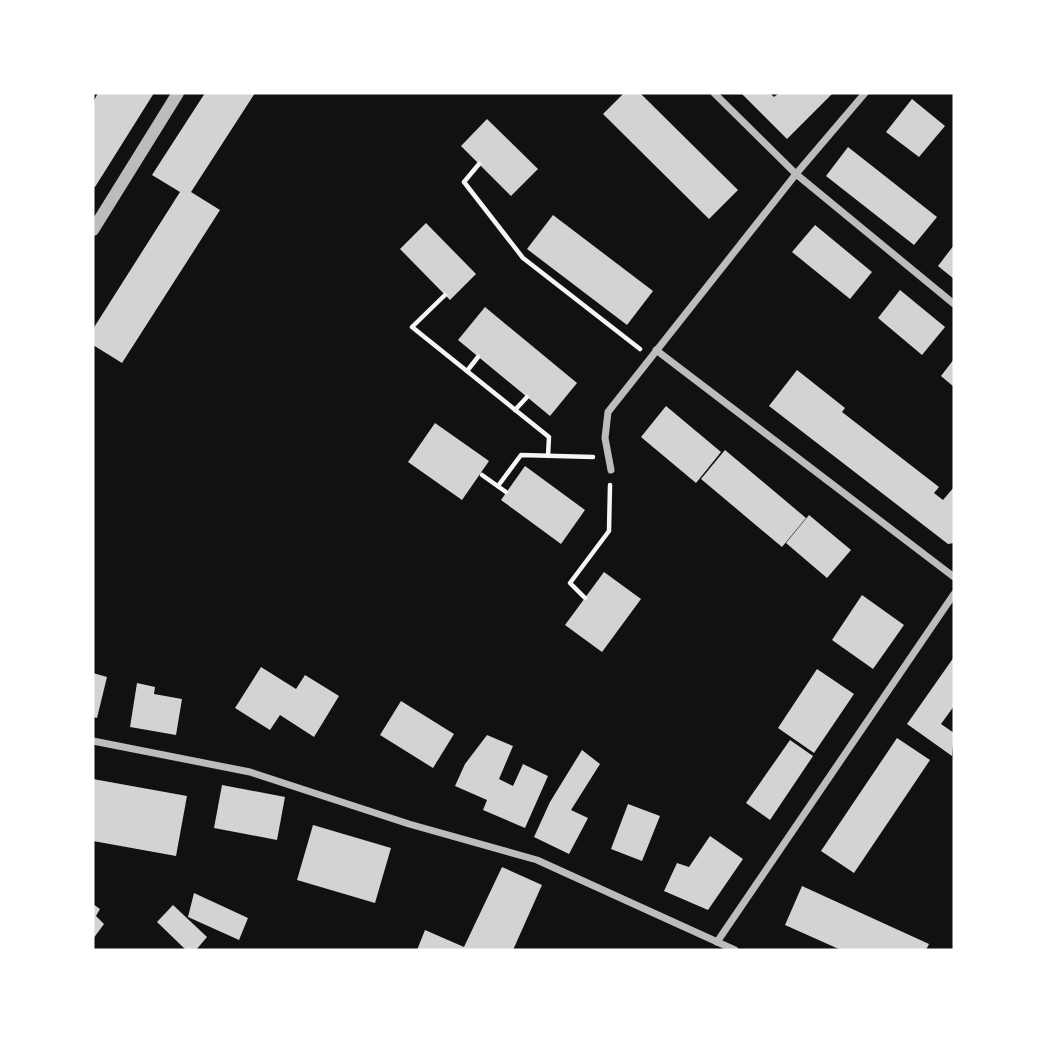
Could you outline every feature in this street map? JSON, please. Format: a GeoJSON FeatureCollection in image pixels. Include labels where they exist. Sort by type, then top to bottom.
{"type":"FeatureCollection","features":[{"type":"Feature","properties":{"kind":"street"},"geometry":{"type":"LineString","coordinates":[[93,230],[178,93]]}},
{"type":"Feature","properties":{"kind":"street"},"geometry":{"type":"LineString","coordinates":[[714,93],[796,174],[954,304]]}},
{"type":"Feature","properties":{"kind":"street"},"geometry":{"type":"LineString","coordinates":[[611,471],[605,438],[608,412],[796,174],[865,93]]}},
{"type":"Feature","properties":{"kind":"street"},"geometry":{"type":"LineString","coordinates":[[656,349],[954,577]]}},
{"type":"Feature","properties":{"kind":"street"},"geometry":{"type":"LineString","coordinates":[[717,942],[954,594]]}},
{"type":"Feature","properties":{"kind":"street"},"geometry":{"type":"LineString","coordinates":[[93,741],[250,772],[410,824],[537,860],[735,950]]}},
{"type":"Feature","properties":{"kind":"path"},"geometry":{"type":"LineString","coordinates":[[479,164],[464,182],[523,258],[650,357]]}},
{"type":"Feature","properties":{"kind":"path"},"geometry":{"type":"LineString","coordinates":[[544,274],[550,266]]}},
{"type":"Feature","properties":{"kind":"path"},"geometry":{"type":"LineString","coordinates":[[445,295],[412,327],[549,437],[548,456]]}},
{"type":"Feature","properties":{"kind":"path"},"geometry":{"type":"LineString","coordinates":[[467,372],[478,357]]}},
{"type":"Feature","properties":{"kind":"path"},"geometry":{"type":"LineString","coordinates":[[516,410],[527,397]]}},
{"type":"Feature","properties":{"kind":"path"},"geometry":{"type":"LineString","coordinates":[[498,486],[521,455],[609,457]]}},
{"type":"Feature","properties":{"kind":"path"},"geometry":{"type":"LineString","coordinates":[[585,597],[570,583],[609,531],[611,471]]}},
{"type":"Feature","properties":{"kind":"path"},"geometry":{"type":"LineString","coordinates":[[482,475],[506,492]]}},
{"type":"Feature","properties":{"kind":"building"},"geometry":{"type":"Polygon","coordinates":[[[98,93],[154,93],[95,187],[93,102],[98,93]]]}},
{"type":"Feature","properties":{"kind":"building"},"geometry":{"type":"Polygon","coordinates":[[[205,93],[255,93],[191,192],[220,210],[122,363],[93,345],[93,329],[180,192],[152,175],[205,93]]]}},
{"type":"Feature","properties":{"kind":"building"},"geometry":{"type":"Polygon","coordinates":[[[624,93],[640,93],[738,190],[709,219],[603,114],[624,93]]]}},
{"type":"Feature","properties":{"kind":"building"},"geometry":{"type":"Polygon","coordinates":[[[741,93],[770,93],[774,97],[779,93],[833,93],[787,139],[741,93]]]}},
{"type":"Feature","properties":{"kind":"building"},"geometry":{"type":"Polygon","coordinates":[[[912,99],[945,126],[919,157],[886,132],[912,99]]]}},
{"type":"Feature","properties":{"kind":"building"},"geometry":{"type":"Polygon","coordinates":[[[487,119],[538,169],[511,196],[461,146],[487,119]]]}},
{"type":"Feature","properties":{"kind":"building"},"geometry":{"type":"Polygon","coordinates":[[[848,147],[937,217],[914,245],[826,176],[848,147]]]}},
{"type":"Feature","properties":{"kind":"building"},"geometry":{"type":"Polygon","coordinates":[[[553,215],[653,291],[627,325],[527,249],[553,215]]]}},
{"type":"Feature","properties":{"kind":"building"},"geometry":{"type":"Polygon","coordinates":[[[426,223],[476,274],[450,300],[400,249],[426,223]]]}},
{"type":"Feature","properties":{"kind":"building"},"geometry":{"type":"Polygon","coordinates":[[[815,225],[872,272],[850,299],[792,252],[815,225]]]}},
{"type":"Feature","properties":{"kind":"building"},"geometry":{"type":"Polygon","coordinates":[[[954,245],[954,279],[938,266],[954,245]]]}},
{"type":"Feature","properties":{"kind":"building"},"geometry":{"type":"Polygon","coordinates":[[[900,290],[945,327],[922,355],[878,318],[900,290]]]}},
{"type":"Feature","properties":{"kind":"building"},"geometry":{"type":"Polygon","coordinates":[[[485,307],[577,383],[550,416],[458,340],[485,307]]]}},
{"type":"Feature","properties":{"kind":"building"},"geometry":{"type":"Polygon","coordinates":[[[954,359],[954,387],[941,376],[954,359]]]}},
{"type":"Feature","properties":{"kind":"building"},"geometry":{"type":"Polygon","coordinates":[[[797,370],[845,408],[842,412],[939,487],[934,493],[943,500],[954,487],[954,543],[948,544],[769,406],[797,370]]]}},
{"type":"Feature","properties":{"kind":"building"},"geometry":{"type":"Polygon","coordinates":[[[666,406],[721,452],[696,483],[641,437],[666,406]]]}},
{"type":"Feature","properties":{"kind":"building"},"geometry":{"type":"Polygon","coordinates":[[[435,423],[489,461],[462,500],[408,462],[435,423]]]}},
{"type":"Feature","properties":{"kind":"building"},"geometry":{"type":"Polygon","coordinates":[[[725,450],[806,518],[782,547],[701,479],[725,450]]]}},
{"type":"Feature","properties":{"kind":"building"},"geometry":{"type":"Polygon","coordinates":[[[525,466],[585,510],[561,544],[501,500],[525,466]]]}},
{"type":"Feature","properties":{"kind":"building"},"geometry":{"type":"Polygon","coordinates":[[[809,515],[851,550],[827,578],[786,543],[809,515]]]}},
{"type":"Feature","properties":{"kind":"building"},"geometry":{"type":"Polygon","coordinates":[[[604,572],[641,599],[602,652],[565,625],[604,572]]]}},
{"type":"Feature","properties":{"kind":"building"},"geometry":{"type":"Polygon","coordinates":[[[862,595],[904,625],[873,669],[832,640],[862,595]]]}},
{"type":"Feature","properties":{"kind":"building"},"geometry":{"type":"Polygon","coordinates":[[[954,657],[954,706],[941,724],[954,733],[952,756],[907,724],[954,657]]]}},
{"type":"Feature","properties":{"kind":"building"},"geometry":{"type":"Polygon","coordinates":[[[261,667],[296,689],[305,675],[339,696],[314,737],[280,715],[270,730],[235,708],[261,667]]]}},
{"type":"Feature","properties":{"kind":"building"},"geometry":{"type":"Polygon","coordinates":[[[817,669],[854,694],[814,753],[778,728],[817,669]]]}},
{"type":"Feature","properties":{"kind":"building"},"geometry":{"type":"Polygon","coordinates":[[[93,673],[107,677],[97,718],[93,717],[93,673]]]}},
{"type":"Feature","properties":{"kind":"building"},"geometry":{"type":"Polygon","coordinates":[[[137,683],[155,687],[154,694],[182,699],[176,735],[130,727],[137,683]]]}},
{"type":"Feature","properties":{"kind":"building"},"geometry":{"type":"Polygon","coordinates":[[[401,701],[454,734],[433,768],[380,735],[401,701]]]}},
{"type":"Feature","properties":{"kind":"building"},"geometry":{"type":"Polygon","coordinates":[[[487,735],[513,746],[499,779],[513,786],[523,764],[548,776],[525,828],[483,810],[487,800],[455,786],[465,764],[487,735]]]}},
{"type":"Feature","properties":{"kind":"building"},"geometry":{"type":"Polygon","coordinates":[[[897,738],[930,760],[854,873],[821,851],[897,738]]]}},
{"type":"Feature","properties":{"kind":"building"},"geometry":{"type":"Polygon","coordinates":[[[790,740],[813,756],[770,820],[746,803],[790,740]]]}},
{"type":"Feature","properties":{"kind":"building"},"geometry":{"type":"Polygon","coordinates":[[[582,750],[600,764],[571,810],[588,818],[569,854],[534,837],[550,802],[582,750]]]}},
{"type":"Feature","properties":{"kind":"building"},"geometry":{"type":"Polygon","coordinates":[[[93,779],[187,796],[176,856],[93,841],[93,779]]]}},
{"type":"Feature","properties":{"kind":"building"},"geometry":{"type":"Polygon","coordinates":[[[222,785],[285,797],[277,840],[214,828],[222,785]]]}},
{"type":"Feature","properties":{"kind":"building"},"geometry":{"type":"Polygon","coordinates":[[[628,804],[660,816],[642,861],[611,849],[628,804]]]}},
{"type":"Feature","properties":{"kind":"building"},"geometry":{"type":"Polygon","coordinates":[[[313,825],[391,848],[375,903],[297,880],[313,825]]]}},
{"type":"Feature","properties":{"kind":"building"},"geometry":{"type":"Polygon","coordinates":[[[710,836],[743,859],[708,910],[664,891],[677,863],[689,867],[710,836]]]}},
{"type":"Feature","properties":{"kind":"building"},"geometry":{"type":"Polygon","coordinates":[[[502,867],[542,885],[513,950],[417,950],[425,930],[464,947],[502,867]]]}},
{"type":"Feature","properties":{"kind":"building"},"geometry":{"type":"Polygon","coordinates":[[[802,886],[929,944],[926,950],[841,950],[785,925],[802,886]]]}},
{"type":"Feature","properties":{"kind":"building"},"geometry":{"type":"Polygon","coordinates":[[[194,893],[248,918],[239,940],[188,917],[194,893]]]}},
{"type":"Feature","properties":{"kind":"building"},"geometry":{"type":"Polygon","coordinates":[[[93,904],[100,909],[96,916],[104,924],[93,939],[93,904]]]}},
{"type":"Feature","properties":{"kind":"building"},"geometry":{"type":"Polygon","coordinates":[[[173,905],[207,937],[196,950],[186,950],[157,922],[173,905]]]}}]}
